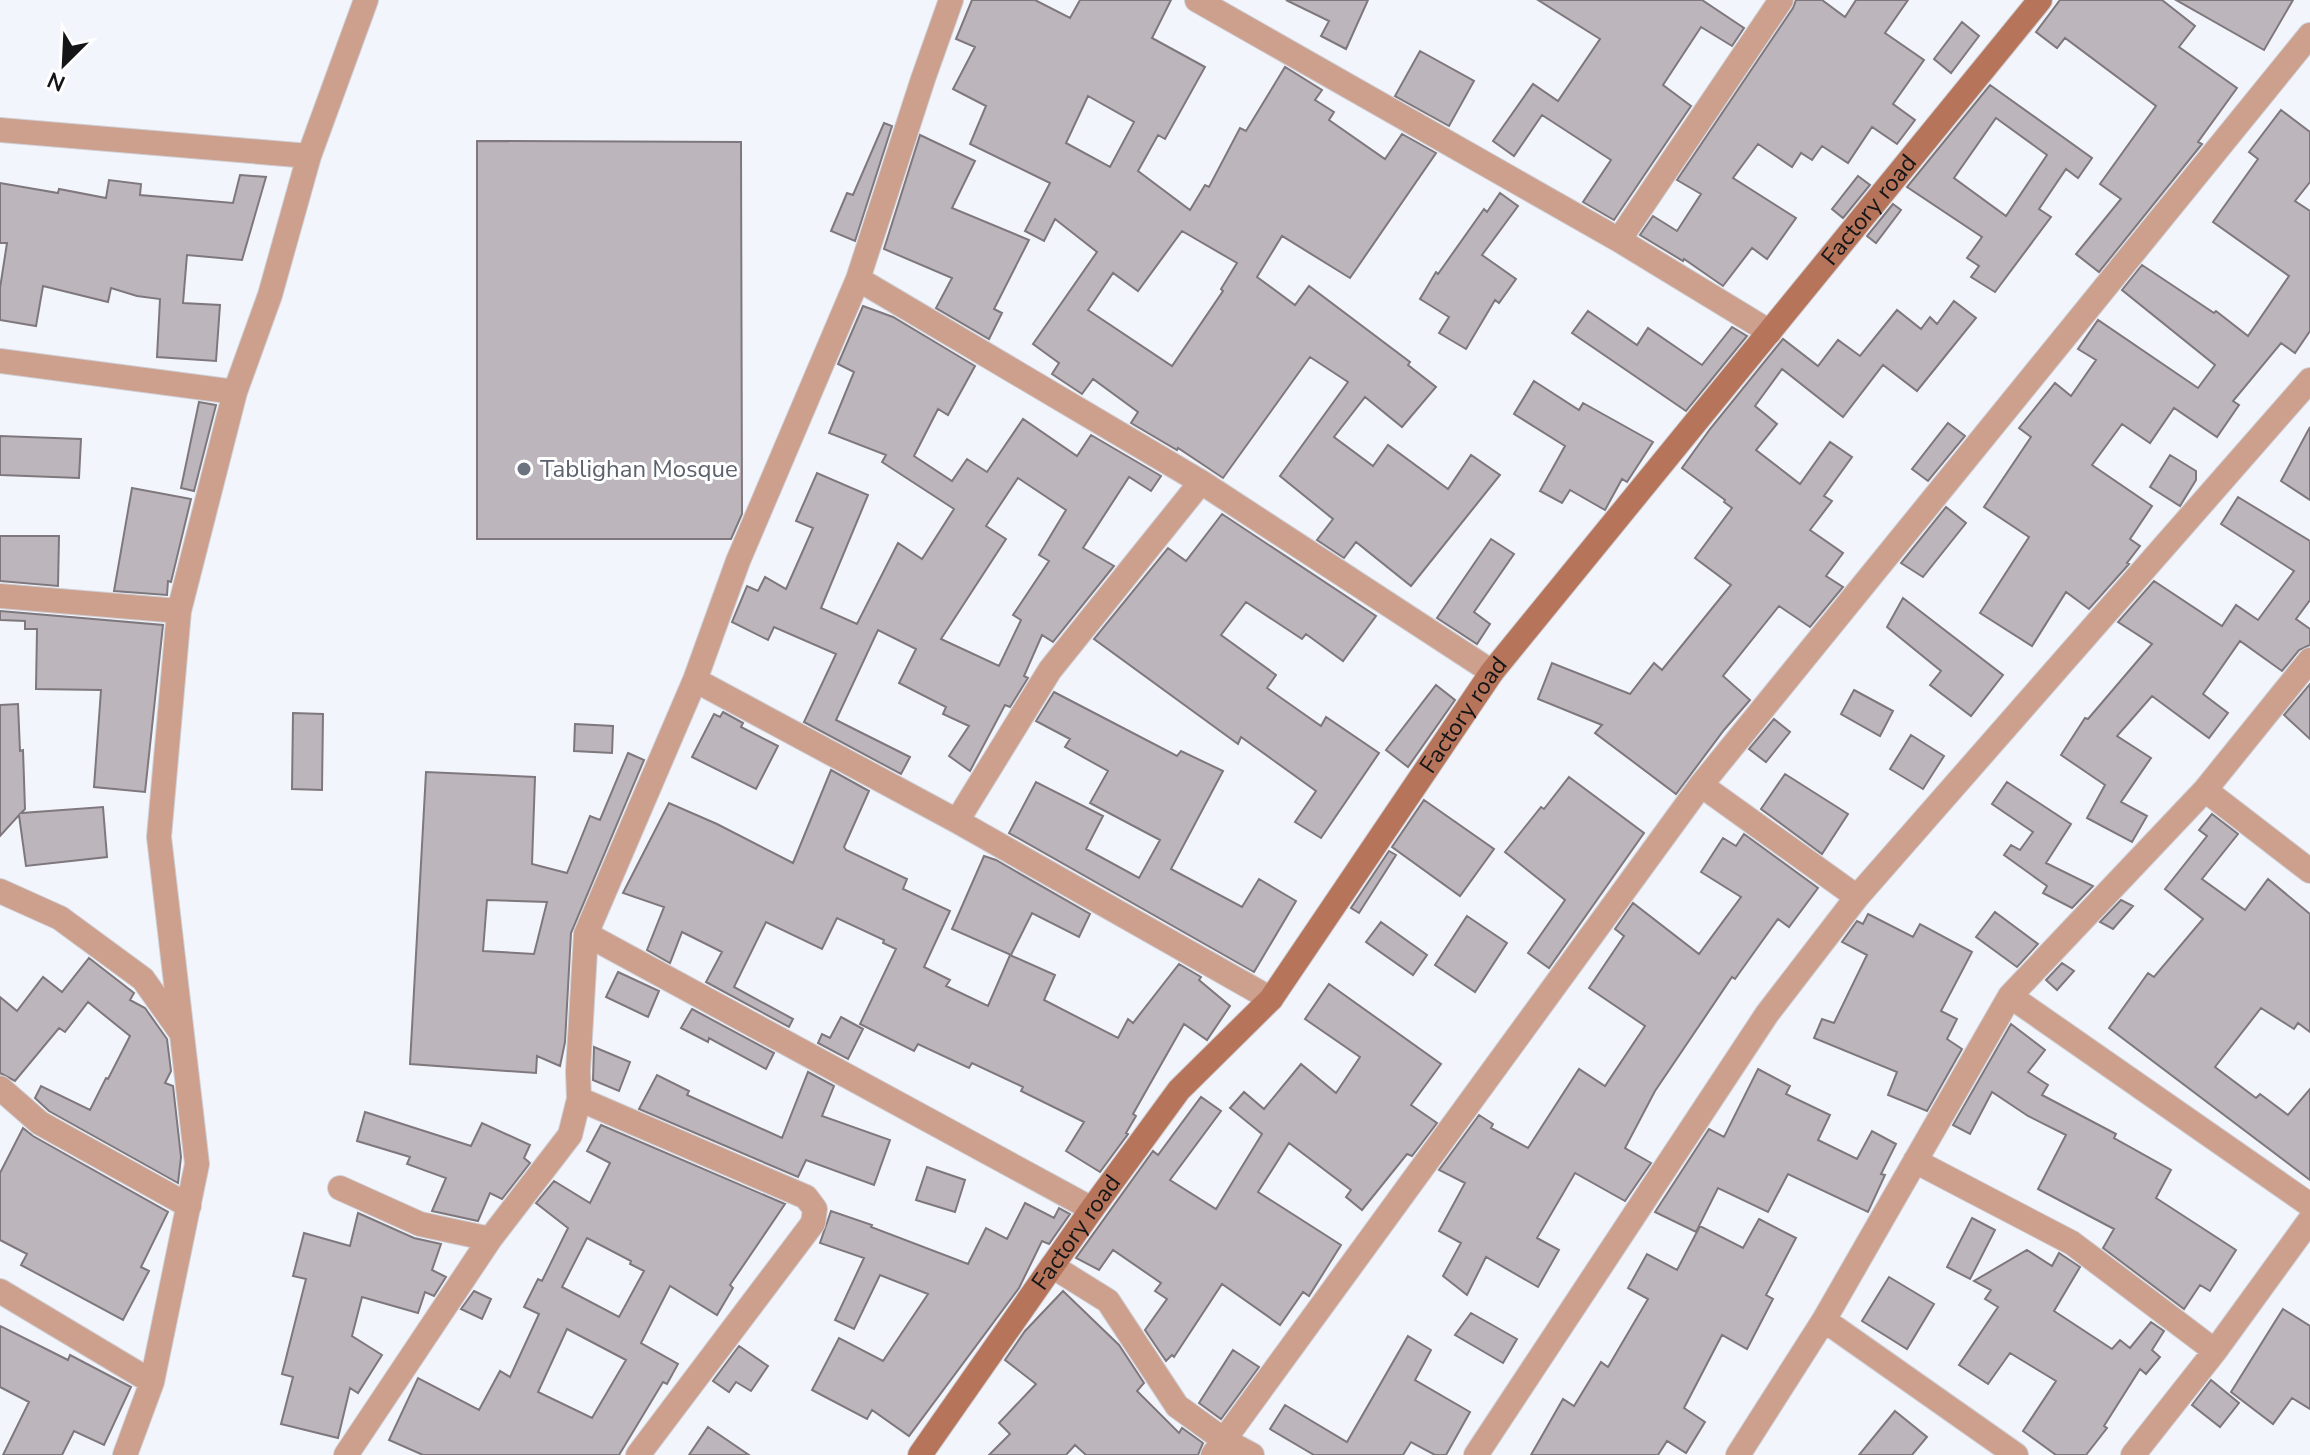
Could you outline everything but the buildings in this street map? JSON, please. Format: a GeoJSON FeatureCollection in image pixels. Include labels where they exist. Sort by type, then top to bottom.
{"type":"FeatureCollection","features":[{"type":"Feature","properties":{"kind":"street"},"geometry":{"type":"LineString","coordinates":[[125,1455],[152,1382],[197,1164],[159,837],[179,611],[235,392],[270,295],[309,156],[366,0]]}},
{"type":"Feature","properties":{"kind":"street"},"geometry":{"type":"LineString","coordinates":[[346,1455],[490,1239],[570,1135],[579,1099],[586,934],[695,680],[738,561],[858,279],[951,0]]}},
{"type":"Feature","properties":{"kind":"street"},"geometry":{"type":"LineString","coordinates":[[1197,0],[1619,240],[1770,332]]}},
{"type":"Feature","properties":{"kind":"street"},"geometry":{"type":"LineString","coordinates":[[1619,240],[1781,0]]}},
{"type":"Feature","properties":{"kind":"street","name":"Factory road"},"geometry":{"type":"LineString","coordinates":[[920,1455],[1179,1090],[1271,999],[1492,672],[1770,332],[2032,2]]}},
{"type":"Feature","properties":{"kind":"street"},"geometry":{"type":"LineString","coordinates":[[1219,1448],[1701,785],[2310,35]]}},
{"type":"Feature","properties":{"kind":"street"},"geometry":{"type":"LineString","coordinates":[[0,130],[309,156]]}},
{"type":"Feature","properties":{"kind":"street"},"geometry":{"type":"LineString","coordinates":[[858,279],[1201,482],[1492,672]]}},
{"type":"Feature","properties":{"kind":"street"},"geometry":{"type":"LineString","coordinates":[[0,361],[235,392]]}},
{"type":"Feature","properties":{"kind":"street"},"geometry":{"type":"LineString","coordinates":[[1476,1455],[1767,1014],[1857,897],[2310,380]]}},
{"type":"Feature","properties":{"kind":"street"},"geometry":{"type":"LineString","coordinates":[[957,821],[1050,670],[1201,482]]}},
{"type":"Feature","properties":{"kind":"street"},"geometry":{"type":"LineString","coordinates":[[0,596],[179,611]]}},
{"type":"Feature","properties":{"kind":"street"},"geometry":{"type":"LineString","coordinates":[[1738,1455],[1824,1320],[2010,996],[2205,790],[2310,660]]}},
{"type":"Feature","properties":{"kind":"street"},"geometry":{"type":"LineString","coordinates":[[695,680],[957,821],[1271,999]]}},
{"type":"Feature","properties":{"kind":"street"},"geometry":{"type":"LineString","coordinates":[[1701,785],[1857,897]]}},
{"type":"Feature","properties":{"kind":"street"},"geometry":{"type":"LineString","coordinates":[[2205,790],[2310,871]]}},
{"type":"Feature","properties":{"kind":"street"},"geometry":{"type":"LineString","coordinates":[[0,891],[60,918],[143,979],[181,1033]]}},
{"type":"Feature","properties":{"kind":"street"},"geometry":{"type":"LineString","coordinates":[[586,934],[1092,1209]]}},
{"type":"Feature","properties":{"kind":"street"},"geometry":{"type":"LineString","coordinates":[[2010,996],[2310,1205]]}},
{"type":"Feature","properties":{"kind":"street"},"geometry":{"type":"LineString","coordinates":[[0,1088],[40,1123],[189,1206]]}},
{"type":"Feature","properties":{"kind":"street"},"geometry":{"type":"LineString","coordinates":[[579,1099],[806,1197],[815,1209],[813,1223],[638,1455]]}},
{"type":"Feature","properties":{"kind":"street"},"geometry":{"type":"LineString","coordinates":[[1915,1161],[2072,1243],[2215,1351]]}},
{"type":"Feature","properties":{"kind":"street"},"geometry":{"type":"LineString","coordinates":[[340,1188],[420,1224],[490,1239]]}},
{"type":"Feature","properties":{"kind":"street"},"geometry":{"type":"LineString","coordinates":[[2133,1455],[2215,1351],[2310,1220]]}},
{"type":"Feature","properties":{"kind":"street"},"geometry":{"type":"LineString","coordinates":[[1052,1266],[1108,1301],[1177,1406],[1219,1448],[1252,1455]]}},
{"type":"Feature","properties":{"kind":"street"},"geometry":{"type":"LineString","coordinates":[[0,1291],[152,1382]]}},
{"type":"Feature","properties":{"kind":"street"},"geometry":{"type":"LineString","coordinates":[[1824,1320],[2016,1455]]}},
{"type":"Feature","properties":{"kind":"place","name":"Tablighan Mosque"},"geometry":{"type":"Point","coordinates":[524,469]}}]}
